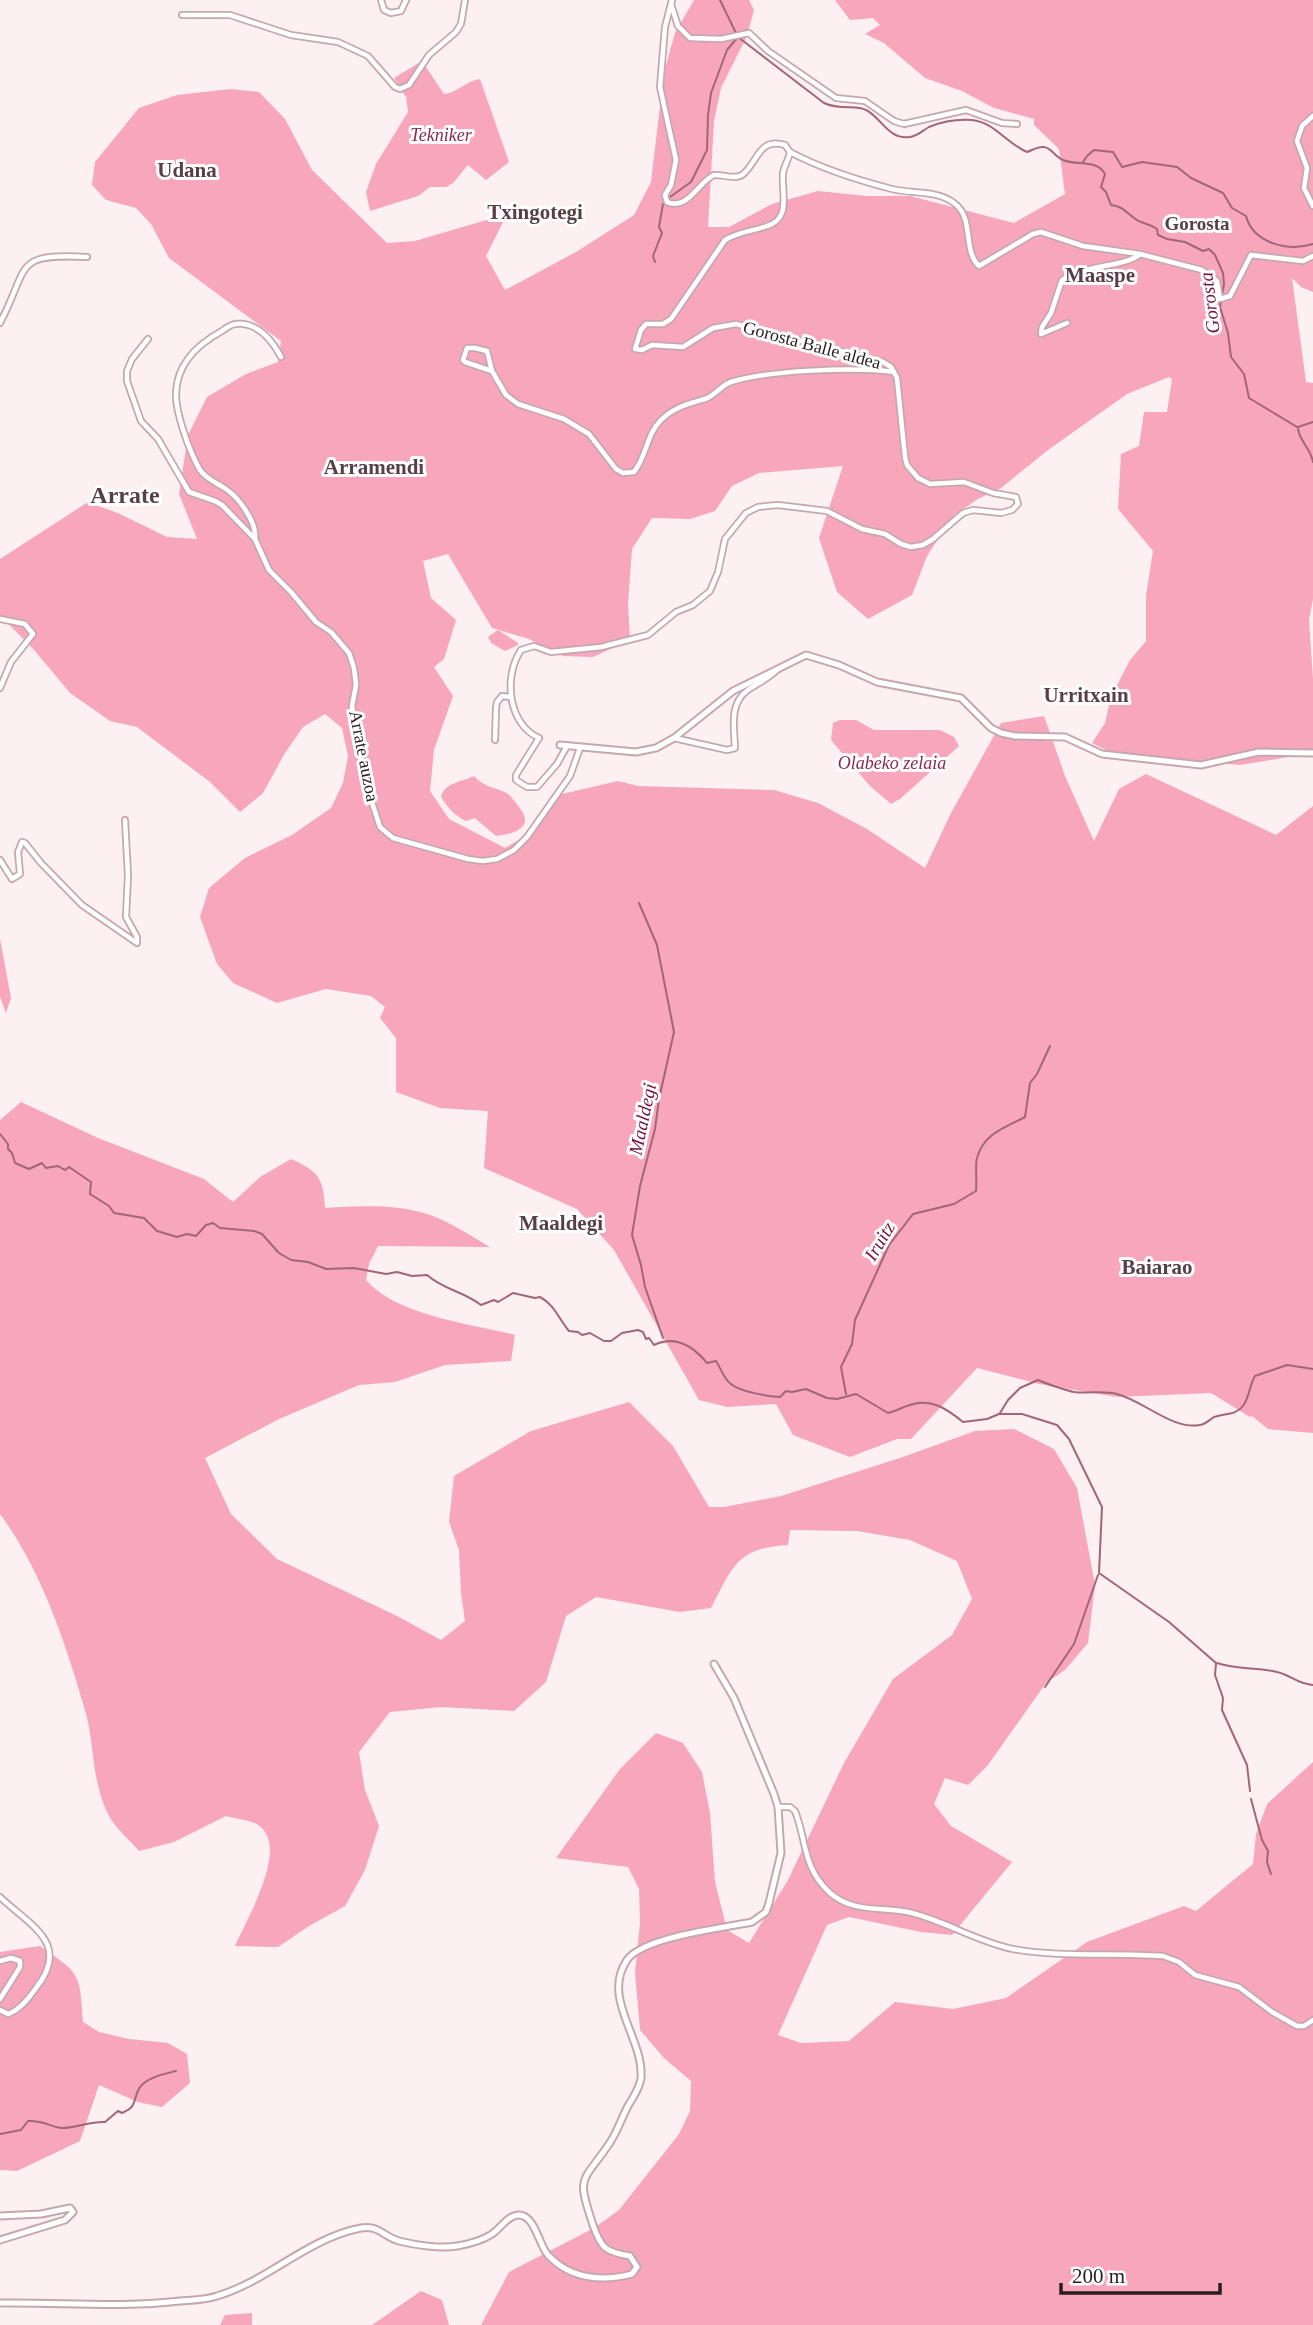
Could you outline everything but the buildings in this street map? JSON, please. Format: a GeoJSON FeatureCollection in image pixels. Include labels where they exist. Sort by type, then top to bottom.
{"type":"FeatureCollection","features":[{"type":"Feature","properties":{"kind":"street"},"geometry":{"type":"LineString","coordinates":[[381,0],[381,6],[391,13],[401,10],[407,0]]}},
{"type":"Feature","properties":{"kind":"street"},"geometry":{"type":"LineString","coordinates":[[182,15],[230,15],[291,35],[338,42],[368,56],[395,87],[400,89],[409,85],[429,55],[456,32],[461,24],[465,0]]}},
{"type":"Feature","properties":{"kind":"street"},"geometry":{"type":"LineString","coordinates":[[671,2],[675,20],[687,37],[699,40],[721,39],[749,33],[776,57],[836,98],[865,101],[894,121],[904,124],[966,110],[1017,124]]}},
{"type":"Feature","properties":{"kind":"street"},"geometry":{"type":"LineString","coordinates":[[671,2],[665,27],[660,87],[676,160],[671,185],[665,195],[667,202],[681,203],[710,176],[742,175],[763,148],[769,144],[785,145],[790,152],[828,169],[874,184],[910,193],[937,195],[953,201],[963,214],[971,256],[979,266],[1041,232],[1083,246],[1140,254],[1202,270],[1217,281],[1222,299],[1233,290],[1251,256],[1303,261],[1313,256]]}},
{"type":"Feature","properties":{"kind":"street"},"geometry":{"type":"LineString","coordinates":[[1313,116],[1302,127],[1297,141],[1307,168],[1304,188],[1313,206]]}},
{"type":"Feature","properties":{"kind":"street","name":"Gorosta Balle aldea"},"geometry":{"type":"LineString","coordinates":[[509,696],[515,661],[521,650],[527,646],[557,652],[601,647],[636,639],[653,632],[676,612],[700,601],[710,591],[716,579],[725,539],[741,517],[752,509],[778,505],[827,510],[862,529],[885,534],[911,547],[923,545],[933,539],[963,513],[973,510],[1001,513],[1015,508],[1018,500],[1016,497],[993,494],[964,482],[935,485],[914,473],[905,457],[894,372],[888,365],[876,359],[850,355],[736,324],[713,328],[683,346],[652,345],[642,350],[635,349],[641,330],[646,324],[663,324],[671,320],[725,240],[735,234],[771,225],[779,219],[785,201],[783,172],[790,152]]}},
{"type":"Feature","properties":{"kind":"street"},"geometry":{"type":"LineString","coordinates":[[1067,323],[1041,334],[1062,280],[1084,270],[1133,260],[1140,254]]}},
{"type":"Feature","properties":{"kind":"street"},"geometry":{"type":"LineString","coordinates":[[0,323],[19,277],[28,265],[38,258],[54,255],[87,257]]}},
{"type":"Feature","properties":{"kind":"street","name":"Arrate auzoa"},"geometry":{"type":"LineString","coordinates":[[281,357],[263,332],[234,324],[190,355],[181,371],[176,392],[177,414],[201,470],[211,481],[228,490],[242,506],[252,523],[255,539],[269,570],[316,622],[331,632],[349,653],[356,685],[352,706],[365,781],[380,827],[393,838],[468,859],[497,859],[514,850],[527,836],[570,776],[580,748]]}},
{"type":"Feature","properties":{"kind":"street","name":"Arrate auzoa"},"geometry":{"type":"LineString","coordinates":[[148,339],[132,359],[127,376],[140,418],[158,439],[189,492],[215,500],[255,539]]}},
{"type":"Feature","properties":{"kind":"street","name":"Gorosta Balle aldea"},"geometry":{"type":"LineString","coordinates":[[492,371],[465,362],[464,352],[467,348],[487,351],[492,371],[506,395],[518,404],[564,419],[582,430],[622,473],[634,472],[640,464],[653,429],[662,419],[677,408],[706,399],[729,382],[818,370],[873,369],[894,372]]}},
{"type":"Feature","properties":{"kind":"street"},"geometry":{"type":"LineString","coordinates":[[0,619],[25,624],[33,634],[11,662],[0,688]]}},
{"type":"Feature","properties":{"kind":"street"},"geometry":{"type":"LineString","coordinates":[[495,740],[497,702],[502,696],[509,696],[522,726],[539,738],[516,775],[516,780],[527,787],[537,787],[564,746],[636,752],[656,748],[674,738],[733,691],[799,657],[813,655],[877,682],[961,698],[990,728],[1001,733],[1015,736],[1065,737],[1102,754],[1201,765],[1259,752],[1313,753]]}},
{"type":"Feature","properties":{"kind":"street"},"geometry":{"type":"LineString","coordinates":[[674,738],[727,750],[735,748],[734,714],[737,701],[780,667]]}},
{"type":"Feature","properties":{"kind":"street"},"geometry":{"type":"LineString","coordinates":[[0,860],[12,879],[17,878],[20,874],[18,852],[22,842],[25,843],[82,905],[137,943],[137,937],[126,917],[128,875],[125,820]]}},
{"type":"Feature","properties":{"kind":"street"},"geometry":{"type":"LineString","coordinates":[[0,2304],[129,2305],[216,2297],[272,2272],[310,2248],[344,2232],[373,2227],[400,2241],[454,2247],[490,2235],[511,2217],[518,2215],[524,2216],[532,2223],[547,2255],[564,2268],[592,2278],[605,2279],[632,2273],[637,2267],[630,2256],[608,2251],[598,2239],[583,2195],[583,2185],[590,2167],[613,2139],[638,2090],[642,2076],[633,2035],[621,2010],[619,1997],[622,1969],[639,1948],[687,1934],[752,1922],[766,1912],[781,1853],[778,1807],[734,1698],[715,1664]]}},
{"type":"Feature","properties":{"kind":"street"},"geometry":{"type":"LineString","coordinates":[[778,1807],[790,1807],[794,1811],[810,1864],[830,1893],[847,1904],[866,1909],[909,1912],[1013,1949],[1163,1956],[1180,1962],[1195,1975],[1239,1987],[1272,2012],[1297,2026],[1304,2026],[1313,2020]]}},
{"type":"Feature","properties":{"kind":"street"},"geometry":{"type":"LineString","coordinates":[[0,1897],[35,1926],[47,1940],[50,1952],[44,1978],[31,1995],[16,2011],[8,2014],[0,2010]]}},
{"type":"Feature","properties":{"kind":"street"},"geometry":{"type":"LineString","coordinates":[[0,1961],[11,1958],[20,1961],[20,1967],[0,1999]]}},
{"type":"Feature","properties":{"kind":"street"},"geometry":{"type":"LineString","coordinates":[[0,2216],[41,2214],[62,2208],[70,2208],[73,2212],[65,2220],[0,2240]]}},
{"type":"Feature","properties":{"kind":"green space"},"geometry":{"type":"Polygon","coordinates":[[[694,0],[749,0],[754,10],[747,36],[721,88],[714,121],[708,227],[729,227],[772,204],[818,191],[866,196],[910,196],[1014,223],[1065,194],[1059,149],[1034,125],[1034,119],[994,108],[962,91],[925,78],[884,43],[865,34],[880,25],[873,18],[850,20],[835,0],[1313,0],[1313,292],[1301,287],[1292,278],[1306,382],[1313,383],[1313,599],[1309,620],[1313,679],[1313,753],[1240,765],[1112,753],[1092,743],[1105,723],[1111,697],[1130,660],[1146,641],[1146,596],[1153,551],[1118,509],[1121,454],[1139,446],[1144,412],[1167,412],[1172,379],[1169,377],[1127,394],[1048,450],[1001,488],[954,515],[927,556],[912,595],[868,619],[837,592],[819,538],[843,466],[759,473],[732,486],[715,511],[690,519],[652,518],[632,549],[628,604],[630,640],[593,657],[563,656],[529,639],[492,628],[448,554],[423,561],[431,598],[456,620],[444,659],[434,667],[453,696],[434,750],[430,791],[449,819],[505,848],[520,839],[562,794],[618,781],[638,786],[774,790],[818,803],[867,829],[925,868],[951,813],[1001,723],[1044,716],[1065,776],[1094,841],[1119,789],[1146,774],[1276,835],[1313,806],[1313,1433],[1268,1429],[1252,1416],[1211,1393],[1117,1397],[1039,1384],[977,1368],[911,1439],[897,1439],[850,1457],[793,1435],[776,1404],[727,1407],[699,1400],[614,1250],[577,1209],[484,1168],[488,1111],[440,1108],[396,1092],[396,1038],[380,1018],[385,1007],[371,996],[326,989],[277,1003],[233,983],[217,964],[200,917],[209,888],[245,858],[292,835],[331,808],[343,783],[348,756],[342,728],[325,714],[303,727],[263,793],[240,812],[210,782],[137,727],[110,721],[70,693],[0,615],[0,559],[88,502],[167,537],[197,539],[179,494],[188,435],[207,397],[246,374],[278,362],[281,341],[169,258],[151,224],[136,208],[106,200],[92,185],[95,162],[139,108],[177,95],[231,89],[259,92],[285,119],[312,170],[387,243],[415,241],[507,214],[486,256],[505,290],[576,252],[634,215],[651,182],[664,72],[675,33],[694,0]]]}},
{"type":"Feature","properties":{"kind":"green space","name":"Tekniker"},"geometry":{"type":"Polygon","coordinates":[[[422,61],[444,94],[480,79],[509,162],[486,180],[468,165],[453,183],[446,187],[430,187],[418,196],[370,211],[366,192],[376,164],[408,112],[406,97],[394,78],[422,61]]]}},
{"type":"Feature","properties":{"kind":"green space"},"geometry":{"type":"Polygon","coordinates":[[[498,630],[518,645],[505,651],[491,643],[488,637],[498,630]]]}},
{"type":"Feature","properties":{"kind":"green space","name":"Olabeko zelaia"},"geometry":{"type":"Polygon","coordinates":[[[856,720],[874,730],[940,730],[954,737],[959,746],[891,804],[870,786],[831,740],[833,723],[856,720]]]}},
{"type":"Feature","properties":{"kind":"green space"},"geometry":{"type":"Polygon","coordinates":[[[474,776],[512,798],[524,814],[524,825],[520,829],[496,836],[475,818],[466,821],[449,808],[441,797],[446,788],[474,776]]]}},
{"type":"Feature","properties":{"kind":"green space"},"geometry":{"type":"Polygon","coordinates":[[[0,939],[11,998],[6,1013],[0,997],[0,939]]]}},
{"type":"Feature","properties":{"kind":"green space"},"geometry":{"type":"Polygon","coordinates":[[[21,1102],[98,1138],[204,1179],[233,1202],[260,1177],[291,1159],[318,1177],[323,1189],[325,1208],[382,1207],[424,1213],[458,1228],[490,1247],[378,1246],[369,1264],[366,1280],[395,1302],[414,1310],[515,1335],[511,1361],[445,1365],[395,1382],[359,1385],[279,1419],[205,1458],[231,1514],[277,1559],[441,1640],[465,1621],[459,1550],[449,1522],[454,1476],[531,1431],[629,1402],[673,1446],[709,1507],[724,1507],[781,1496],[975,1431],[1014,1429],[1054,1449],[1077,1488],[1095,1585],[1088,1643],[1065,1670],[1046,1683],[988,1765],[968,1785],[945,1778],[934,1804],[951,1826],[1012,1862],[952,1935],[921,1932],[849,1917],[827,1925],[778,2035],[801,2043],[849,2041],[895,2002],[953,2009],[1006,1998],[1087,1942],[1184,1906],[1196,1911],[1253,1864],[1256,1834],[1267,1804],[1313,1762],[1313,2325],[481,2325],[509,2272],[594,2228],[619,2210],[679,2134],[690,2111],[691,2081],[664,2058],[640,2030],[635,1973],[640,1923],[639,1889],[628,1867],[556,1858],[620,1769],[656,1733],[683,1743],[702,1772],[710,1813],[715,1882],[727,1930],[749,1943],[788,1880],[844,1763],[893,1679],[952,1635],[972,1599],[957,1561],[910,1540],[857,1531],[790,1530],[788,1545],[758,1550],[739,1562],[711,1608],[680,1612],[596,1597],[566,1616],[546,1682],[514,1711],[441,1707],[390,1712],[359,1752],[365,1790],[379,1826],[365,1870],[345,1906],[278,1947],[235,1946],[263,1884],[270,1849],[267,1835],[255,1823],[226,1816],[174,1842],[139,1851],[118,1828],[108,1814],[99,1788],[85,1710],[51,1608],[28,1559],[0,1514],[0,1120],[21,1102]]]}},
{"type":"Feature","properties":{"kind":"green space"},"geometry":{"type":"Polygon","coordinates":[[[40,1946],[70,1969],[79,1983],[83,2022],[99,2032],[129,2039],[168,2043],[187,2054],[190,2083],[162,2107],[138,2102],[99,2085],[80,2141],[17,2171],[0,2170],[0,1952],[40,1946]]]}},
{"type":"Feature","properties":{"kind":"green space"},"geometry":{"type":"Polygon","coordinates":[[[421,2291],[442,2300],[449,2325],[372,2325],[421,2291]]]}},
{"type":"Feature","properties":{"kind":"green space"},"geometry":{"type":"Polygon","coordinates":[[[252,2313],[252,2325],[220,2325],[225,2315],[252,2313]]]}},
{"type":"Feature","properties":{"kind":"waterway","name":"Gorosta"},"geometry":{"type":"LineString","coordinates":[[720,0],[736,33]]}},
{"type":"Feature","properties":{"kind":"waterway","name":"Gorosta"},"geometry":{"type":"LineString","coordinates":[[670,197],[691,182],[707,150],[711,93],[727,50],[738,37],[824,103],[866,110],[896,135],[913,136],[929,127],[950,121],[980,122],[1027,152],[1044,147],[1068,162],[1097,166],[1105,174],[1101,187],[1111,205],[1120,207],[1137,220],[1157,229],[1158,235],[1185,242],[1203,251],[1209,249],[1215,255],[1223,273],[1220,307],[1228,333],[1231,357],[1244,374],[1249,398],[1297,427]]}},
{"type":"Feature","properties":{"kind":"waterway"},"geometry":{"type":"LineString","coordinates":[[1083,162],[1094,150],[1113,152],[1122,167],[1142,162],[1177,167],[1191,178],[1223,193],[1232,208],[1246,216],[1256,233],[1264,239],[1283,246],[1313,244]]}},
{"type":"Feature","properties":{"kind":"waterway"},"geometry":{"type":"LineString","coordinates":[[655,262],[653,256],[662,233],[659,227],[663,204]]}},
{"type":"Feature","properties":{"kind":"waterway"},"geometry":{"type":"LineString","coordinates":[[1298,427],[1313,422]]}},
{"type":"Feature","properties":{"kind":"waterway"},"geometry":{"type":"LineString","coordinates":[[1298,429],[1313,462]]}},
{"type":"Feature","properties":{"kind":"waterway","name":"Maaldegi"},"geometry":{"type":"LineString","coordinates":[[639,903],[657,945],[674,1032],[632,1235],[645,1287],[663,1338]]}},
{"type":"Feature","properties":{"kind":"waterway","name":"Iruitz"},"geometry":{"type":"LineString","coordinates":[[846,1394],[841,1367],[852,1344],[855,1320],[889,1245],[913,1214],[954,1204],[976,1191],[976,1160],[980,1150],[996,1132],[1025,1117],[1030,1083],[1050,1046]]}},
{"type":"Feature","properties":{"kind":"waterway"},"geometry":{"type":"LineString","coordinates":[[0,1134],[8,1144],[15,1163],[29,1169],[42,1163],[46,1168],[58,1166],[65,1170],[69,1167],[91,1182],[90,1194],[109,1206],[114,1213],[144,1218],[157,1231],[177,1237],[187,1234],[196,1236],[206,1225],[213,1223],[220,1228],[262,1234],[279,1253],[291,1260],[308,1262],[326,1269],[354,1268],[386,1274],[397,1272],[412,1276],[427,1275],[481,1305],[494,1300],[498,1302],[513,1293],[540,1297],[553,1308],[569,1331],[582,1335],[590,1333],[604,1341],[611,1341],[622,1333],[638,1330],[654,1345],[669,1341],[683,1344],[707,1363],[716,1361],[731,1384],[754,1393],[780,1397],[786,1391],[806,1389],[827,1398],[837,1399],[856,1394],[888,1413],[925,1403],[945,1409],[963,1422],[987,1419],[999,1414],[1022,1414],[1057,1425],[1069,1439],[1102,1507],[1099,1573],[1169,1622],[1216,1663],[1215,1675],[1223,1698],[1222,1710],[1247,1765],[1250,1791]]}},
{"type":"Feature","properties":{"kind":"waterway"},"geometry":{"type":"LineString","coordinates":[[1000,1413],[1020,1388],[1038,1380],[1074,1392],[1117,1394],[1179,1423],[1200,1425],[1214,1417],[1240,1409],[1255,1376],[1287,1365],[1313,1369]]}},
{"type":"Feature","properties":{"kind":"waterway"},"geometry":{"type":"LineString","coordinates":[[1045,1687],[1074,1644],[1098,1575]]}},
{"type":"Feature","properties":{"kind":"waterway"},"geometry":{"type":"LineString","coordinates":[[1217,1663],[1277,1672],[1313,1685]]}},
{"type":"Feature","properties":{"kind":"waterway"},"geometry":{"type":"LineString","coordinates":[[1251,1799],[1262,1840],[1268,1851],[1267,1862],[1271,1874]]}},
{"type":"Feature","properties":{"kind":"waterway"},"geometry":{"type":"LineString","coordinates":[[0,2134],[21,2130],[28,2121],[61,2128],[105,2122],[118,2111],[122,2113],[131,2108],[140,2087],[147,2081],[176,2071]]}},
{"type":"Feature","properties":{"kind":"district","name":"Udana"},"geometry":{"type":"Point","coordinates":[187,170]}},
{"type":"Feature","properties":{"kind":"district","name":"Txingotegi"},"geometry":{"type":"Point","coordinates":[535,212]}},
{"type":"Feature","properties":{"kind":"district","name":"Gorosta"},"geometry":{"type":"Point","coordinates":[1197,223]}},
{"type":"Feature","properties":{"kind":"district","name":"Maaspe"},"geometry":{"type":"Point","coordinates":[1100,275]}},
{"type":"Feature","properties":{"kind":"district","name":"Arramendi"},"geometry":{"type":"Point","coordinates":[374,467]}},
{"type":"Feature","properties":{"kind":"district","name":"Arrate"},"geometry":{"type":"Point","coordinates":[125,495]}},
{"type":"Feature","properties":{"kind":"district","name":"Urritxain"},"geometry":{"type":"Point","coordinates":[1086,695]}},
{"type":"Feature","properties":{"kind":"district","name":"Maaldegi"},"geometry":{"type":"Point","coordinates":[561,1223]}},
{"type":"Feature","properties":{"kind":"district","name":"Baiarao"},"geometry":{"type":"Point","coordinates":[1157,1267]}}]}
